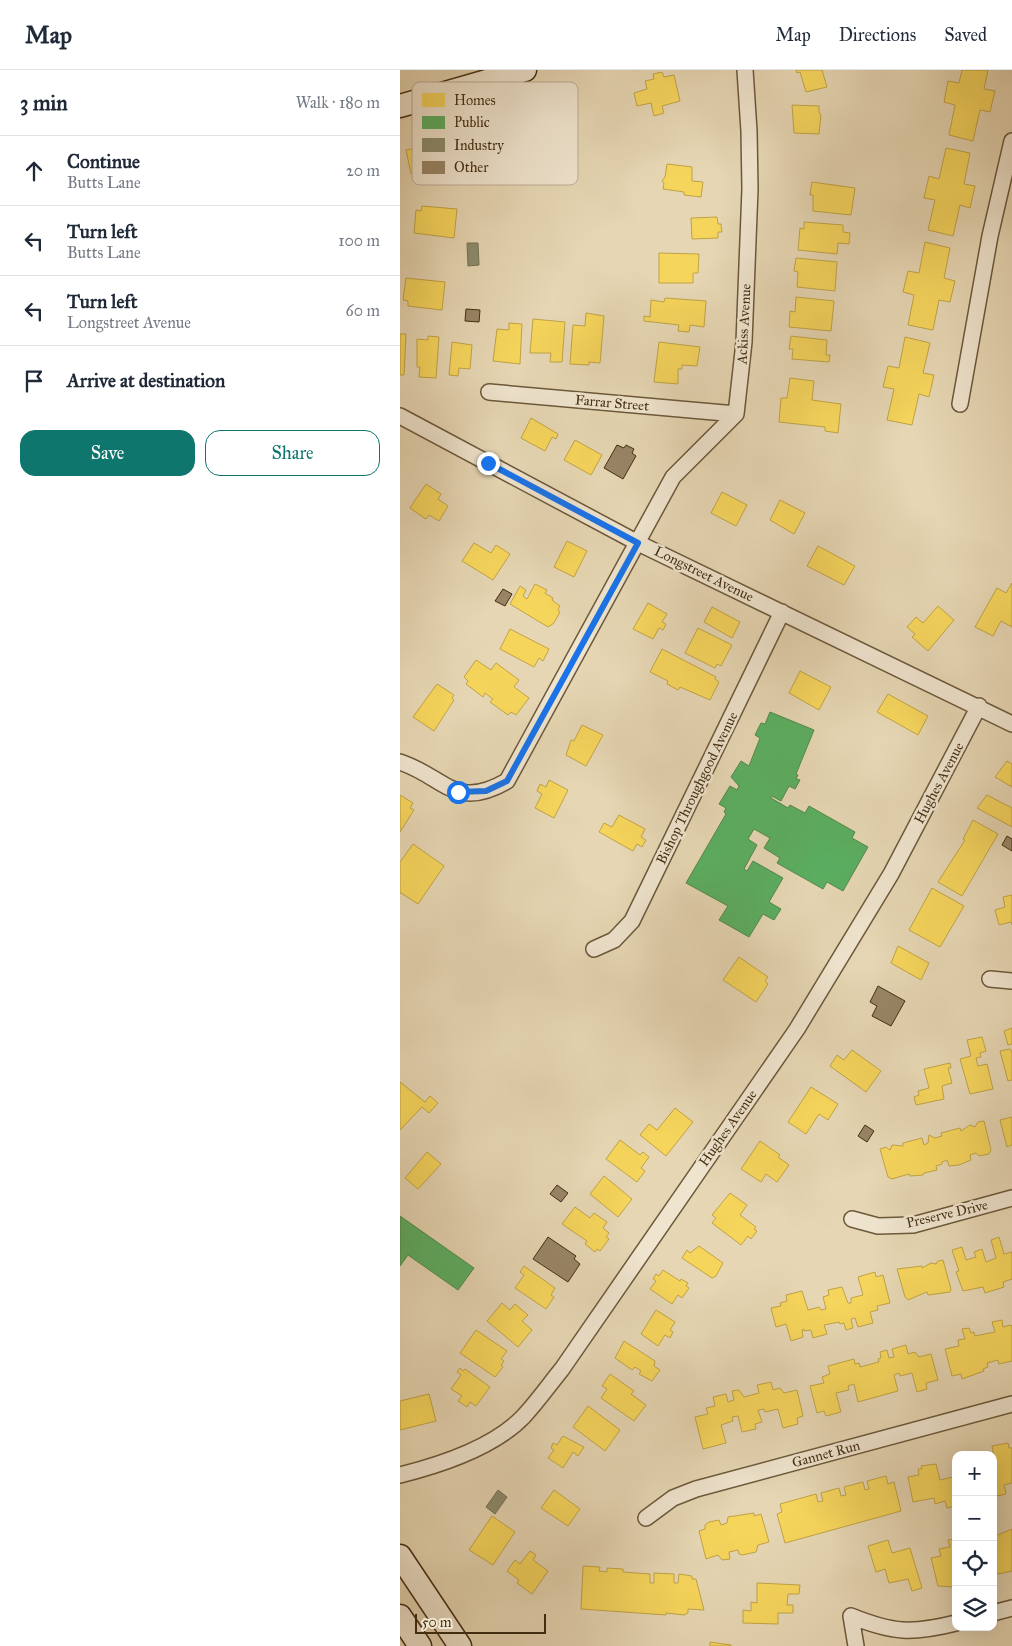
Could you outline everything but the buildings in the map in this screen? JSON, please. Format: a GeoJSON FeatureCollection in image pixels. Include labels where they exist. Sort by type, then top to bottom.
{"type":"FeatureCollection","features":[{"type":"Feature","properties":{"kind":"main road"},"geometry":{"type":"LineString","coordinates":[[484,82],[526,70]]}},
{"type":"Feature","properties":{"kind":"main road"},"geometry":{"type":"LineString","coordinates":[[400,1556],[460,1646]]}},
{"type":"Feature","properties":{"kind":"main road"},"geometry":{"type":"LineString","coordinates":[[400,1616],[420,1646]]}},
{"type":"Feature","properties":{"kind":"street","name":"Ackiss Avenue"},"geometry":{"type":"LineString","coordinates":[[736,414],[744,342],[750,189],[745,70]]}},
{"type":"Feature","properties":{"kind":"street"},"geometry":{"type":"LineString","coordinates":[[960,404],[990,236],[1012,141]]}},
{"type":"Feature","properties":{"kind":"street","name":"Farrar Street"},"geometry":{"type":"LineString","coordinates":[[489,392],[736,414]]}},
{"type":"Feature","properties":{"kind":"street"},"geometry":{"type":"LineString","coordinates":[[400,762],[458,792],[486,791],[507,781],[673,477],[736,414]]}},
{"type":"Feature","properties":{"kind":"street","name":"Longstreet Avenue"},"geometry":{"type":"LineString","coordinates":[[400,416],[638,543],[979,706],[1012,724]]}},
{"type":"Feature","properties":{"kind":"street","name":"Bishop Throughgood Avenue"},"geometry":{"type":"LineString","coordinates":[[594,949],[614,940],[632,921],[782,612]]}},
{"type":"Feature","properties":{"kind":"street","name":"Hughes Avenue"},"geometry":{"type":"LineString","coordinates":[[400,1475],[442,1463],[472,1450],[501,1433],[523,1417],[562,1369],[797,1029],[891,874],[979,706]]}},
{"type":"Feature","properties":{"kind":"street"},"geometry":{"type":"LineString","coordinates":[[990,979],[1012,981]]}},
{"type":"Feature","properties":{"kind":"street","name":"Preserve Drive"},"geometry":{"type":"LineString","coordinates":[[852,1219],[878,1226],[913,1224],[1012,1198]]}},
{"type":"Feature","properties":{"kind":"street","name":"Gannet Run"},"geometry":{"type":"LineString","coordinates":[[646,1518],[673,1498],[696,1488],[1012,1404]]}},
{"type":"Feature","properties":{"kind":"street"},"geometry":{"type":"LineString","coordinates":[[997,1612],[1012,1608]]}},
{"type":"Feature","properties":{"kind":"street"},"geometry":{"type":"LineString","coordinates":[[856,1646],[851,1616],[880,1628],[905,1631],[952,1624]]}},
{"type":"Feature","properties":{"kind":"route"},"geometry":{"type":"LineString","coordinates":[[458,792],[472,794],[486,791],[507,781],[638,543],[488,463]]}}]}
